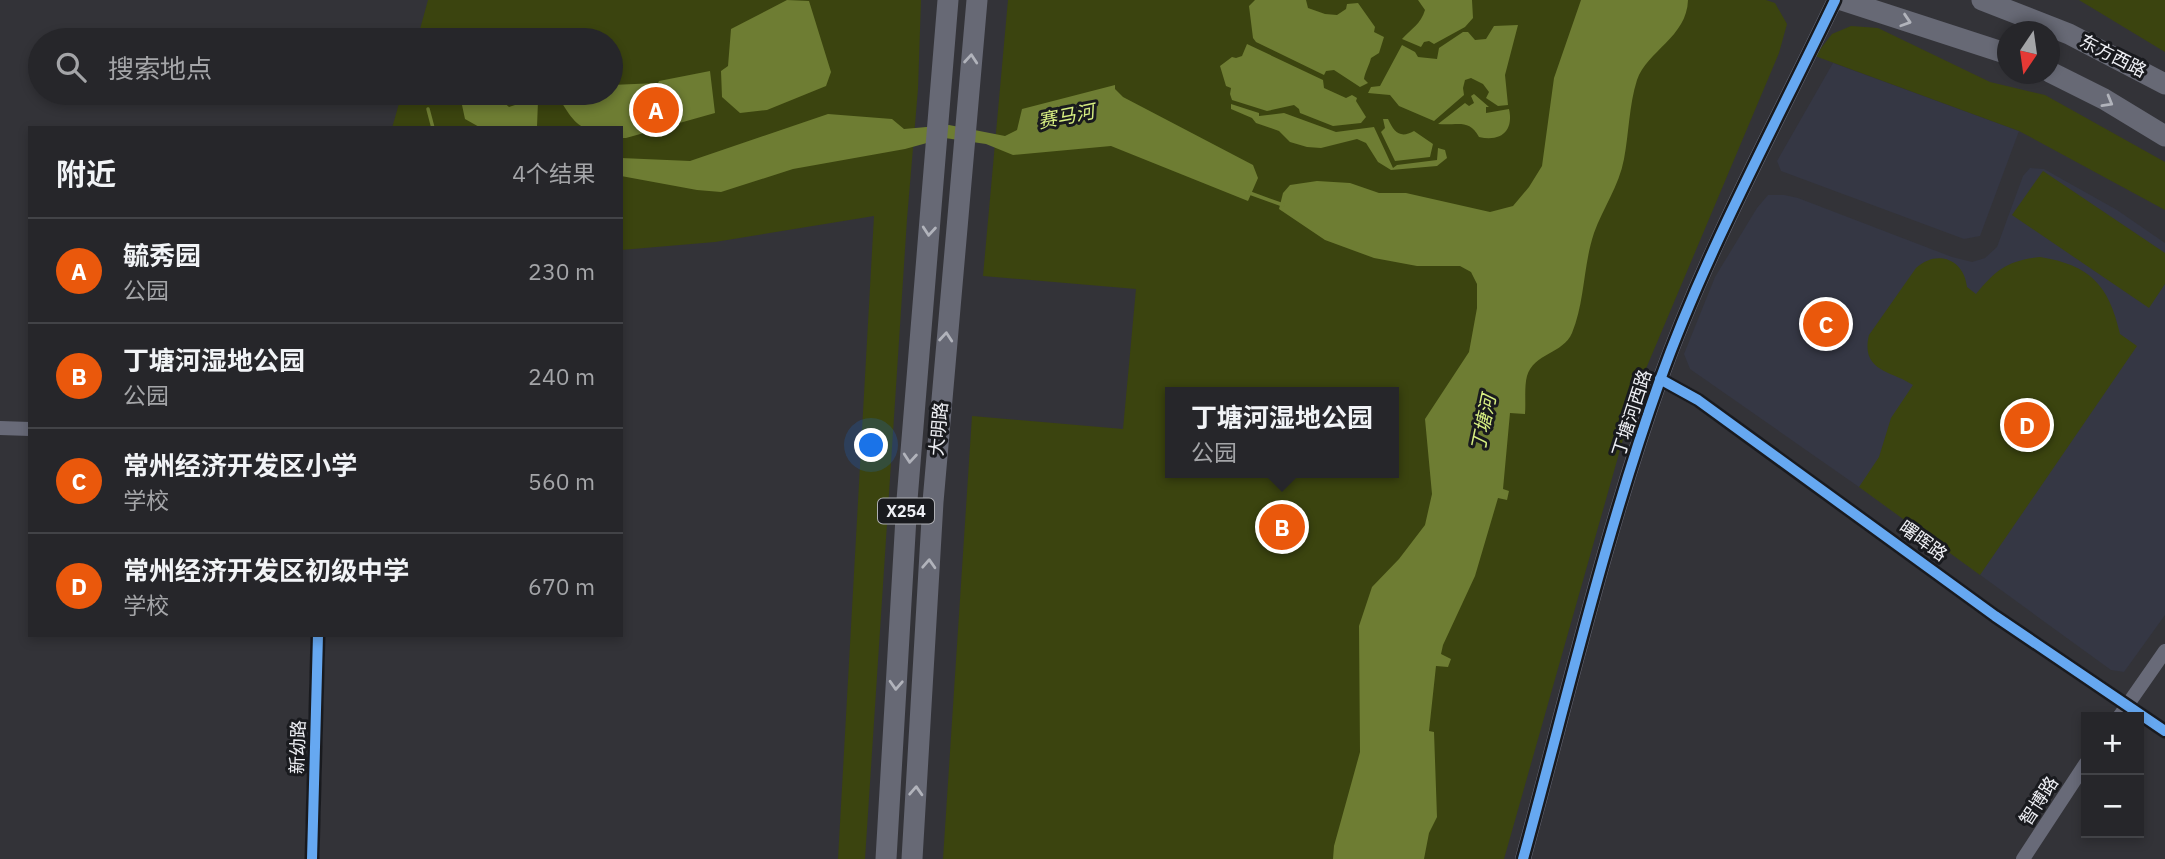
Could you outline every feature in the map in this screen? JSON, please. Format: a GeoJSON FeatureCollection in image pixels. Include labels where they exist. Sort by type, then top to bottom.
{"type":"FeatureCollection","features":[{"type":"Feature","properties":{"kind":"main road","name":"大明路"},"geometry":{"type":"LineString","coordinates":[[886,859],[907,500],[948,0]]}},
{"type":"Feature","properties":{"kind":"main road","name":"大明路"},"geometry":{"type":"LineString","coordinates":[[912,859],[933,502],[976,0]]}},
{"type":"Feature","properties":{"kind":"main road"},"geometry":{"type":"LineString","coordinates":[[1842,0],[1997,51]]}},
{"type":"Feature","properties":{"kind":"main road","name":"东方西路"},"geometry":{"type":"LineString","coordinates":[[1982,0],[2069,34],[2165,84]]}},
{"type":"Feature","properties":{"kind":"main road"},"geometry":{"type":"LineString","coordinates":[[2060,77],[2104,99],[2165,136]]}},
{"type":"Feature","properties":{"kind":"street","name":"丁塘河西路"},"geometry":{"type":"LineString","coordinates":[[1523,859],[1587,617],[1660,379],[1694,292],[1835,0]]}},
{"type":"Feature","properties":{"kind":"street","name":"曙晖路"},"geometry":{"type":"LineString","coordinates":[[1660,379],[1699,400],[2123,711],[2165,732]]}},
{"type":"Feature","properties":{"kind":"street"},"geometry":{"type":"LineString","coordinates":[[0,428],[28,429]]}},
{"type":"Feature","properties":{"kind":"street","name":"新幼路"},"geometry":{"type":"LineString","coordinates":[[312,859],[318,637]]}},
{"type":"Feature","properties":{"kind":"street"},"geometry":{"type":"LineString","coordinates":[[2123,711],[2165,651]]}},
{"type":"Feature","properties":{"kind":"street","name":"智博路"},"geometry":{"type":"LineString","coordinates":[[2023,859],[2081,771]]}},
{"type":"Feature","properties":{"kind":"shaded area"},"geometry":{"type":"Polygon","coordinates":[[[428,0],[921,0],[918,89],[865,859],[838,859],[874,216],[715,242],[623,250],[623,126],[393,126],[399,105],[623,105],[623,28],[420,28],[428,0]]]}},
{"type":"Feature","properties":{"kind":"shaded area"},"geometry":{"type":"Polygon","coordinates":[[[1008,0],[1766,0],[1775,3],[1787,24],[1779,53],[1637,390],[1504,859],[943,859],[972,416],[1123,429],[1136,289],[983,276],[1008,0]]]}},
{"type":"Feature","properties":{"kind":"shaded area"},"geometry":{"type":"Polygon","coordinates":[[[2079,0],[2165,0],[2165,52],[2079,0]]]}},
{"type":"Feature","properties":{"kind":"shaded area"},"geometry":{"type":"Polygon","coordinates":[[[1851,26],[1878,28],[1990,82],[2045,95],[2165,162],[2165,210],[2019,131],[1815,56],[1832,34],[1851,26]]]}},
{"type":"Feature","properties":{"kind":"shaded area"},"geometry":{"type":"Polygon","coordinates":[[[1833,63],[2019,131],[1980,236],[1964,239],[1781,171],[1777,161],[1833,63]]]}},
{"type":"Feature","properties":{"kind":"shaded area"},"geometry":{"type":"Polygon","coordinates":[[[2030,168],[2044,169],[2117,210],[2165,243],[2165,615],[2124,672],[2111,670],[1859,487],[1690,369],[1684,354],[1715,277],[1757,208],[1768,195],[1798,198],[1952,257],[1972,262],[1985,258],[1997,247],[2023,176],[2030,168]]]}},
{"type":"Feature","properties":{"kind":"shaded area"},"geometry":{"type":"Polygon","coordinates":[[[2043,171],[2165,253],[2165,284],[2149,308],[2012,215],[2043,171]]]}},
{"type":"Feature","properties":{"kind":"shaded area"},"geometry":{"type":"Polygon","coordinates":[[[2040,257],[2072,266],[2095,280],[2110,302],[2120,334],[2137,346],[1980,575],[1859,487],[1879,457],[1891,418],[1913,385],[1880,369],[1874,363],[1867,347],[1869,335],[1916,268],[1924,262],[1941,258],[1955,264],[1965,277],[1967,287],[1976,294],[1990,278],[2004,268],[2019,261],[2040,257]]]}},
{"type":"Feature","properties":{"kind":"water"},"geometry":{"type":"Polygon","coordinates":[[[787,0],[809,1],[831,72],[826,86],[767,110],[740,113],[722,97],[721,71],[728,66],[731,29],[787,0]]]}},
{"type":"Feature","properties":{"kind":"water"},"geometry":{"type":"Polygon","coordinates":[[[1255,0],[1306,0],[1308,8],[1337,15],[1346,9],[1347,4],[1358,3],[1375,27],[1374,32],[1384,37],[1379,53],[1371,58],[1365,74],[1364,79],[1368,83],[1360,87],[1334,70],[1326,71],[1324,75],[1256,42],[1253,38],[1249,6],[1255,0]]]}},
{"type":"Feature","properties":{"kind":"water"},"geometry":{"type":"Polygon","coordinates":[[[1418,0],[1472,0],[1473,18],[1465,27],[1434,44],[1424,42],[1421,47],[1402,39],[1423,15],[1425,10],[1418,0]]]}},
{"type":"Feature","properties":{"kind":"water","name":"丁塘河"},"geometry":{"type":"Polygon","coordinates":[[[1581,0],[1688,0],[1681,24],[1649,60],[1637,80],[1622,169],[1594,233],[1572,333],[1568,340],[1531,368],[1526,380],[1525,414],[1510,413],[1503,489],[1509,491],[1507,500],[1498,498],[1475,576],[1443,645],[1441,654],[1451,659],[1448,667],[1436,666],[1429,731],[1434,732],[1437,817],[1429,833],[1424,859],[1333,859],[1334,846],[1360,752],[1359,626],[1372,587],[1399,559],[1425,525],[1432,494],[1425,419],[1469,352],[1477,308],[1477,284],[1471,272],[1460,266],[1417,266],[1374,258],[1325,240],[1279,209],[1283,193],[1290,185],[1317,181],[1350,183],[1379,193],[1406,193],[1490,212],[1513,206],[1542,166],[1554,78],[1581,0]]]}},
{"type":"Feature","properties":{"kind":"water"},"geometry":{"type":"Polygon","coordinates":[[[1518,25],[1505,75],[1508,105],[1498,106],[1486,98],[1489,92],[1483,84],[1471,78],[1465,80],[1464,95],[1434,121],[1399,106],[1390,95],[1368,93],[1371,87],[1380,86],[1402,45],[1415,52],[1418,57],[1437,59],[1439,48],[1463,32],[1468,32],[1475,40],[1486,39],[1494,26],[1518,25]]]}},
{"type":"Feature","properties":{"kind":"water"},"geometry":{"type":"Polygon","coordinates":[[[1247,44],[1323,80],[1324,88],[1346,98],[1352,95],[1357,98],[1356,101],[1366,117],[1361,123],[1333,126],[1300,113],[1294,105],[1267,111],[1232,100],[1231,88],[1226,86],[1220,66],[1232,57],[1242,56],[1247,44]]]}},
{"type":"Feature","properties":{"kind":"water"},"geometry":{"type":"Polygon","coordinates":[[[710,71],[715,113],[623,138],[623,126],[582,126],[563,105],[623,105],[623,84],[710,71]]]}},
{"type":"Feature","properties":{"kind":"water"},"geometry":{"type":"Polygon","coordinates":[[[1115,85],[1115,89],[1123,97],[1253,165],[1258,178],[1248,201],[1111,146],[1013,155],[986,144],[945,138],[905,149],[793,169],[721,192],[623,176],[623,158],[690,161],[828,114],[892,119],[904,129],[949,125],[1005,136],[1017,130],[1022,109],[1115,85]]]}},
{"type":"Feature","properties":{"kind":"water"},"geometry":{"type":"Polygon","coordinates":[[[1474,94],[1489,107],[1486,107],[1486,113],[1509,109],[1510,123],[1504,133],[1494,138],[1479,137],[1467,125],[1438,124],[1465,103],[1469,106],[1474,103],[1471,96],[1474,94]]]}},
{"type":"Feature","properties":{"kind":"water"},"geometry":{"type":"Polygon","coordinates":[[[1231,104],[1259,113],[1259,116],[1284,113],[1336,132],[1374,127],[1393,168],[1397,165],[1437,160],[1438,148],[1445,150],[1447,158],[1437,166],[1391,170],[1378,162],[1366,143],[1357,139],[1321,148],[1307,147],[1290,142],[1279,131],[1256,123],[1252,118],[1231,109],[1231,104]]]}},
{"type":"Feature","properties":{"kind":"water"},"geometry":{"type":"Polygon","coordinates":[[[462,105],[538,105],[537,126],[477,126],[465,119],[462,105]]]}},
{"type":"Feature","properties":{"kind":"water"},"geometry":{"type":"Polygon","coordinates":[[[1383,119],[1388,119],[1398,133],[1414,131],[1433,144],[1430,157],[1395,161],[1381,132],[1385,128],[1383,119]]]}},
{"type":"Feature","properties":{"kind":"waterway","name":"赛马河"},"geometry":{"type":"LineString","coordinates":[[428,109],[432,126]]}},
{"type":"Feature","properties":{"kind":"waterway","name":"赛马河"},"geometry":{"type":"LineString","coordinates":[[1247,192],[1283,205]]}},
{"type":"Feature","properties":{"kind":"cycle path"},"geometry":{"type":"LineString","coordinates":[[1523,859],[1604,558],[1660,380],[1720,235],[1835,0]]}},
{"type":"Feature","properties":{"kind":"cycle path"},"geometry":{"type":"LineString","coordinates":[[1660,379],[1698,400],[1995,616],[2165,731]]}},
{"type":"Feature","properties":{"kind":"cycle path"},"geometry":{"type":"LineString","coordinates":[[312,859],[318,637]]}},
{"type":"Feature","properties":{"kind":"place","name":"毓秀园"},"geometry":{"type":"Point","coordinates":[656,110]}},
{"type":"Feature","properties":{"kind":"place","name":"常州经济开发区小学"},"geometry":{"type":"Point","coordinates":[1826,324]}},
{"type":"Feature","properties":{"kind":"place","name":"常州经济开发区初级中学"},"geometry":{"type":"Point","coordinates":[2027,425]}},
{"type":"Feature","properties":{"kind":"place","name":"丁塘河湿地公园"},"geometry":{"type":"Point","coordinates":[1282,527]}}]}
